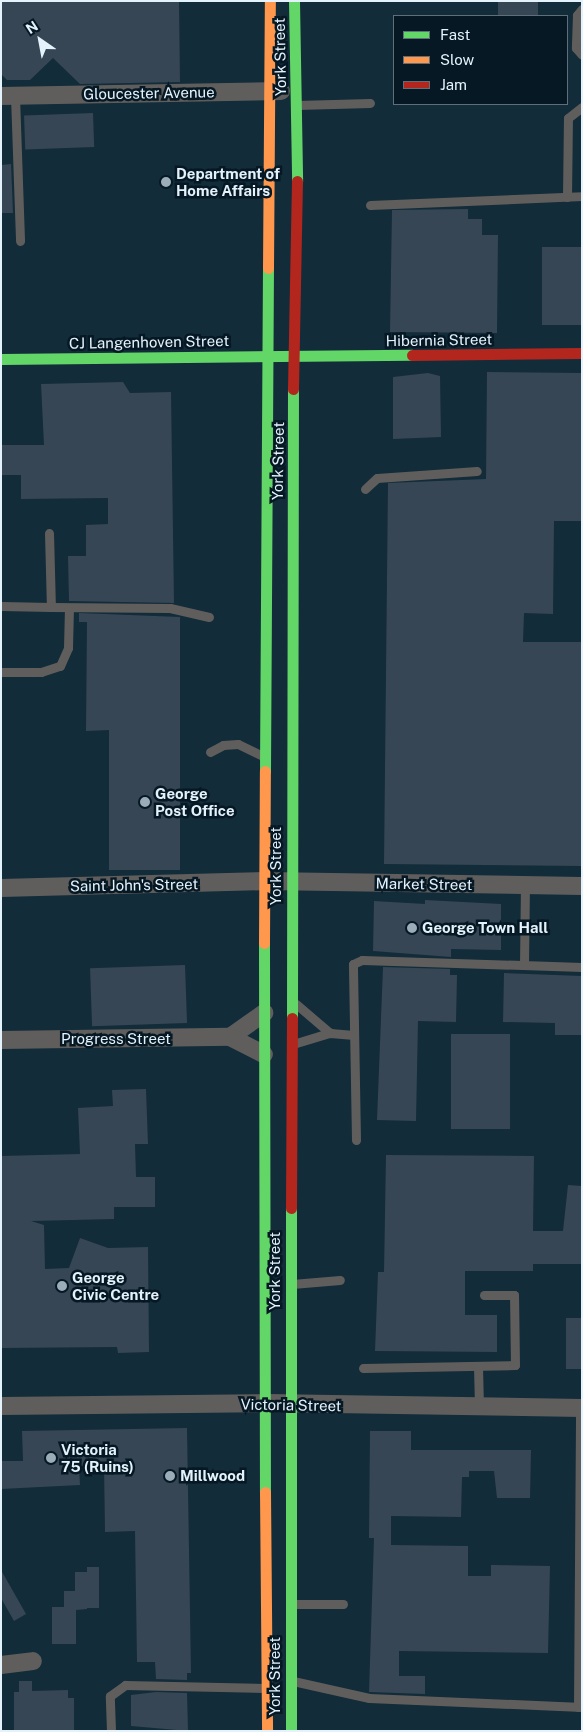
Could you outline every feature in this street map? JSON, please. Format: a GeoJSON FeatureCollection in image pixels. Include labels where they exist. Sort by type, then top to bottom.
{"type":"FeatureCollection","features":[{"type":"Feature","properties":{"kind":"main road","name":"York Street"},"geometry":{"type":"LineString","coordinates":[[266,1731],[268,1403],[264,1054],[267,881],[265,356],[270,1]]}},
{"type":"Feature","properties":{"kind":"main road","name":"York Street"},"geometry":{"type":"LineString","coordinates":[[291,1731],[290,1284],[296,355],[294,1]]}},
{"type":"Feature","properties":{"kind":"main road","name":"Hibernia Street"},"geometry":{"type":"LineString","coordinates":[[296,355],[582,353]]}},
{"type":"Feature","properties":{"kind":"main road","name":"CJ Langenhoven Street"},"geometry":{"type":"LineString","coordinates":[[1,359],[296,355]]}},
{"type":"Feature","properties":{"kind":"street","name":"Gloucester Avenue"},"geometry":{"type":"LineString","coordinates":[[8,96],[270,91],[296,98]]}},
{"type":"Feature","properties":{"kind":"street","name":"Market Street"},"geometry":{"type":"LineString","coordinates":[[267,881],[582,886]]}},
{"type":"Feature","properties":{"kind":"street","name":"Saint John's Street"},"geometry":{"type":"LineString","coordinates":[[1,888],[267,881]]}},
{"type":"Feature","properties":{"kind":"street"},"geometry":{"type":"LineString","coordinates":[[230,1037],[264,1013]]}},
{"type":"Feature","properties":{"kind":"street","name":"Progress Street"},"geometry":{"type":"LineString","coordinates":[[1,1040],[230,1037],[264,1054]]}},
{"type":"Feature","properties":{"kind":"street","name":"Victoria Street"},"geometry":{"type":"LineString","coordinates":[[1,1406],[268,1403],[290,1405],[581,1408]]}},
{"type":"Feature","properties":{"kind":"street"},"geometry":{"type":"LineString","coordinates":[[1,1665],[33,1661]]}},
{"type":"Feature","properties":{"kind":"lane"},"geometry":{"type":"LineString","coordinates":[[582,9],[577,15],[576,48],[582,55]]}},
{"type":"Feature","properties":{"kind":"lane"},"geometry":{"type":"LineString","coordinates":[[8,96],[20,241]]}},
{"type":"Feature","properties":{"kind":"lane"},"geometry":{"type":"LineString","coordinates":[[296,98],[370,103]]}},
{"type":"Feature","properties":{"kind":"lane"},"geometry":{"type":"LineString","coordinates":[[567,197],[568,118],[582,107]]}},
{"type":"Feature","properties":{"kind":"lane"},"geometry":{"type":"LineString","coordinates":[[370,205],[582,196]]}},
{"type":"Feature","properties":{"kind":"lane"},"geometry":{"type":"LineString","coordinates":[[365,489],[383,477],[477,471]]}},
{"type":"Feature","properties":{"kind":"lane"},"geometry":{"type":"LineString","coordinates":[[49,533],[51,607]]}},
{"type":"Feature","properties":{"kind":"lane"},"geometry":{"type":"LineString","coordinates":[[1,606],[170,608],[210,617]]}},
{"type":"Feature","properties":{"kind":"lane"},"geometry":{"type":"LineString","coordinates":[[1,672],[41,672],[60,666],[68,648],[69,608]]}},
{"type":"Feature","properties":{"kind":"lane"},"geometry":{"type":"LineString","coordinates":[[210,752],[223,745],[238,744],[266,757]]}},
{"type":"Feature","properties":{"kind":"lane"},"geometry":{"type":"LineString","coordinates":[[524,965],[525,886]]}},
{"type":"Feature","properties":{"kind":"lane"},"geometry":{"type":"LineString","coordinates":[[356,1140],[351,974],[359,960],[582,967]]}},
{"type":"Feature","properties":{"kind":"lane"},"geometry":{"type":"LineString","coordinates":[[292,1001],[330,1033]]}},
{"type":"Feature","properties":{"kind":"lane"},"geometry":{"type":"LineString","coordinates":[[291,1044],[330,1033],[354,1035]]}},
{"type":"Feature","properties":{"kind":"lane"},"geometry":{"type":"LineString","coordinates":[[290,1284],[340,1280]]}},
{"type":"Feature","properties":{"kind":"lane"},"geometry":{"type":"LineString","coordinates":[[363,1368],[514,1365],[514,1294],[484,1295]]}},
{"type":"Feature","properties":{"kind":"lane"},"geometry":{"type":"LineString","coordinates":[[478,1366],[479,1407]]}},
{"type":"Feature","properties":{"kind":"lane"},"geometry":{"type":"LineString","coordinates":[[290,1680],[369,1698],[580,1707],[581,1408]]}},
{"type":"Feature","properties":{"kind":"lane"},"geometry":{"type":"LineString","coordinates":[[290,1604],[343,1604]]}},
{"type":"Feature","properties":{"kind":"lane"},"geometry":{"type":"LineString","coordinates":[[111,1731],[110,1696],[125,1685],[266,1688]]}},
{"type":"Feature","properties":{"kind":"building"},"geometry":{"type":"Polygon","coordinates":[[[1,1],[179,1],[180,82],[80,84],[53,58],[30,80],[7,80],[1,74],[1,1]]]}},
{"type":"Feature","properties":{"kind":"building"},"geometry":{"type":"Polygon","coordinates":[[[498,1],[538,1],[538,15],[498,15],[498,1]]]}},
{"type":"Feature","properties":{"kind":"building"},"geometry":{"type":"Polygon","coordinates":[[[93,113],[94,147],[25,149],[24,115],[93,113]]]}},
{"type":"Feature","properties":{"kind":"building"},"geometry":{"type":"Polygon","coordinates":[[[11,164],[13,213],[1,213],[1,165],[11,164]]]}},
{"type":"Feature","properties":{"kind":"building"},"geometry":{"type":"Polygon","coordinates":[[[468,209],[468,219],[482,219],[482,235],[498,235],[497,333],[390,332],[392,210],[468,209]]]}},
{"type":"Feature","properties":{"kind":"building"},"geometry":{"type":"Polygon","coordinates":[[[542,247],[582,247],[582,325],[542,325],[542,247]]]}},
{"type":"Feature","properties":{"kind":"building"},"geometry":{"type":"Polygon","coordinates":[[[487,372],[582,373],[582,521],[554,521],[553,614],[524,613],[523,642],[582,642],[582,866],[384,864],[388,483],[486,479],[487,372]]]}},
{"type":"Feature","properties":{"kind":"building"},"geometry":{"type":"Polygon","coordinates":[[[428,373],[440,376],[441,437],[393,439],[393,377],[428,373]]]}},
{"type":"Feature","properties":{"kind":"building"},"geometry":{"type":"Polygon","coordinates":[[[123,382],[130,393],[171,392],[174,603],[69,601],[68,556],[86,556],[86,525],[108,524],[108,498],[21,499],[21,475],[1,475],[1,445],[44,445],[41,384],[123,382]]]}},
{"type":"Feature","properties":{"kind":"building"},"geometry":{"type":"Polygon","coordinates":[[[79,613],[180,617],[180,870],[109,870],[109,730],[86,731],[87,622],[79,622],[79,613]]]}},
{"type":"Feature","properties":{"kind":"building","name":"George Town Hall"},"geometry":{"type":"Polygon","coordinates":[[[425,900],[501,904],[501,950],[451,949],[451,957],[373,951],[374,901],[425,904],[425,900]]]}},
{"type":"Feature","properties":{"kind":"building"},"geometry":{"type":"Polygon","coordinates":[[[185,965],[187,1023],[92,1026],[90,968],[185,965]]]}},
{"type":"Feature","properties":{"kind":"building"},"geometry":{"type":"Polygon","coordinates":[[[383,967],[450,969],[450,975],[457,975],[456,1022],[418,1021],[416,1121],[377,1120],[383,967]]]}},
{"type":"Feature","properties":{"kind":"building"},"geometry":{"type":"Polygon","coordinates":[[[504,973],[582,976],[582,1035],[555,1035],[555,1023],[503,1022],[504,973]]]}},
{"type":"Feature","properties":{"kind":"building"},"geometry":{"type":"Polygon","coordinates":[[[451,1034],[510,1034],[510,1129],[451,1129],[451,1034]]]}},
{"type":"Feature","properties":{"kind":"building"},"geometry":{"type":"Polygon","coordinates":[[[146,1089],[148,1144],[135,1144],[136,1177],[155,1177],[155,1207],[114,1207],[114,1219],[31,1221],[44,1225],[45,1269],[69,1268],[80,1238],[108,1248],[148,1247],[149,1352],[118,1353],[117,1347],[1,1348],[1,1156],[80,1154],[78,1108],[113,1106],[112,1090],[146,1089]]]}},
{"type":"Feature","properties":{"kind":"building"},"geometry":{"type":"Polygon","coordinates":[[[386,1155],[534,1156],[533,1231],[563,1231],[568,1185],[582,1186],[582,1264],[533,1264],[533,1271],[465,1271],[465,1315],[497,1315],[497,1352],[375,1351],[378,1272],[384,1272],[386,1155]]]}},
{"type":"Feature","properties":{"kind":"building"},"geometry":{"type":"Polygon","coordinates":[[[566,1318],[582,1318],[582,1369],[566,1369],[566,1318]]]}},
{"type":"Feature","properties":{"kind":"building"},"geometry":{"type":"Polygon","coordinates":[[[187,1428],[191,1673],[187,1673],[187,1680],[156,1679],[155,1662],[137,1662],[135,1531],[105,1532],[104,1465],[79,1466],[80,1485],[1,1489],[1,1461],[23,1461],[22,1431],[187,1428]]]}},
{"type":"Feature","properties":{"kind":"building"},"geometry":{"type":"Polygon","coordinates":[[[370,1431],[411,1431],[411,1450],[531,1450],[530,1498],[497,1498],[494,1471],[469,1471],[469,1477],[462,1477],[461,1517],[391,1516],[391,1545],[468,1546],[468,1576],[491,1576],[491,1565],[550,1566],[548,1653],[399,1651],[399,1676],[425,1676],[425,1694],[369,1692],[374,1538],[369,1538],[370,1431]]]}},
{"type":"Feature","properties":{"kind":"building"},"geometry":{"type":"Polygon","coordinates":[[[87,1567],[99,1567],[99,1608],[76,1610],[76,1644],[52,1644],[52,1607],[64,1607],[64,1591],[75,1591],[75,1572],[87,1572],[87,1567]]]}},
{"type":"Feature","properties":{"kind":"building"},"geometry":{"type":"Polygon","coordinates":[[[1,1570],[26,1614],[14,1621],[1,1598],[1,1570]]]}},
{"type":"Feature","properties":{"kind":"building"},"geometry":{"type":"Polygon","coordinates":[[[19,1681],[32,1681],[32,1691],[68,1690],[68,1698],[74,1698],[74,1731],[14,1731],[14,1692],[19,1692],[19,1681]]]}},
{"type":"Feature","properties":{"kind":"building"},"geometry":{"type":"Polygon","coordinates":[[[156,1692],[187,1693],[188,1731],[131,1726],[131,1695],[156,1692]]]}},
{"type":"Feature","properties":{"kind":"traffic: fast"},"geometry":{"type":"LineString","coordinates":[[294,1],[297,181]]}},
{"type":"Feature","properties":{"kind":"traffic: fast"},"geometry":{"type":"LineString","coordinates":[[265,771],[268,268]]}},
{"type":"Feature","properties":{"kind":"traffic: fast"},"geometry":{"type":"LineString","coordinates":[[1,359],[412,355]]}},
{"type":"Feature","properties":{"kind":"traffic: fast"},"geometry":{"type":"LineString","coordinates":[[292,1018],[293,389]]}},
{"type":"Feature","properties":{"kind":"traffic: fast"},"geometry":{"type":"LineString","coordinates":[[264,943],[265,1492]]}},
{"type":"Feature","properties":{"kind":"traffic: fast"},"geometry":{"type":"LineString","coordinates":[[291,1208],[291,1731]]}},
{"type":"Feature","properties":{"kind":"traffic: slow"},"geometry":{"type":"LineString","coordinates":[[268,268],[270,1]]}},
{"type":"Feature","properties":{"kind":"traffic: slow"},"geometry":{"type":"LineString","coordinates":[[264,943],[265,771]]}},
{"type":"Feature","properties":{"kind":"traffic: slow"},"geometry":{"type":"LineString","coordinates":[[265,1492],[267,1731]]}},
{"type":"Feature","properties":{"kind":"traffic: jam"},"geometry":{"type":"LineString","coordinates":[[293,389],[297,181]]}},
{"type":"Feature","properties":{"kind":"traffic: jam"},"geometry":{"type":"LineString","coordinates":[[412,355],[582,353]]}},
{"type":"Feature","properties":{"kind":"traffic: jam"},"geometry":{"type":"LineString","coordinates":[[291,1208],[292,1018]]}},
{"type":"Feature","properties":{"kind":"place","name":"Department of Home Affairs"},"geometry":{"type":"Point","coordinates":[166,182]}},
{"type":"Feature","properties":{"kind":"place","name":"George Post Office"},"geometry":{"type":"Point","coordinates":[145,802]}},
{"type":"Feature","properties":{"kind":"place","name":"George Town Hall"},"geometry":{"type":"Point","coordinates":[412,928]}},
{"type":"Feature","properties":{"kind":"place","name":"George Civic Centre"},"geometry":{"type":"Point","coordinates":[62,1286]}},
{"type":"Feature","properties":{"kind":"place","name":"Victoria 75 (Ruins)"},"geometry":{"type":"Point","coordinates":[51,1458]}},
{"type":"Feature","properties":{"kind":"place","name":"Millwood"},"geometry":{"type":"Point","coordinates":[170,1476]}}]}
